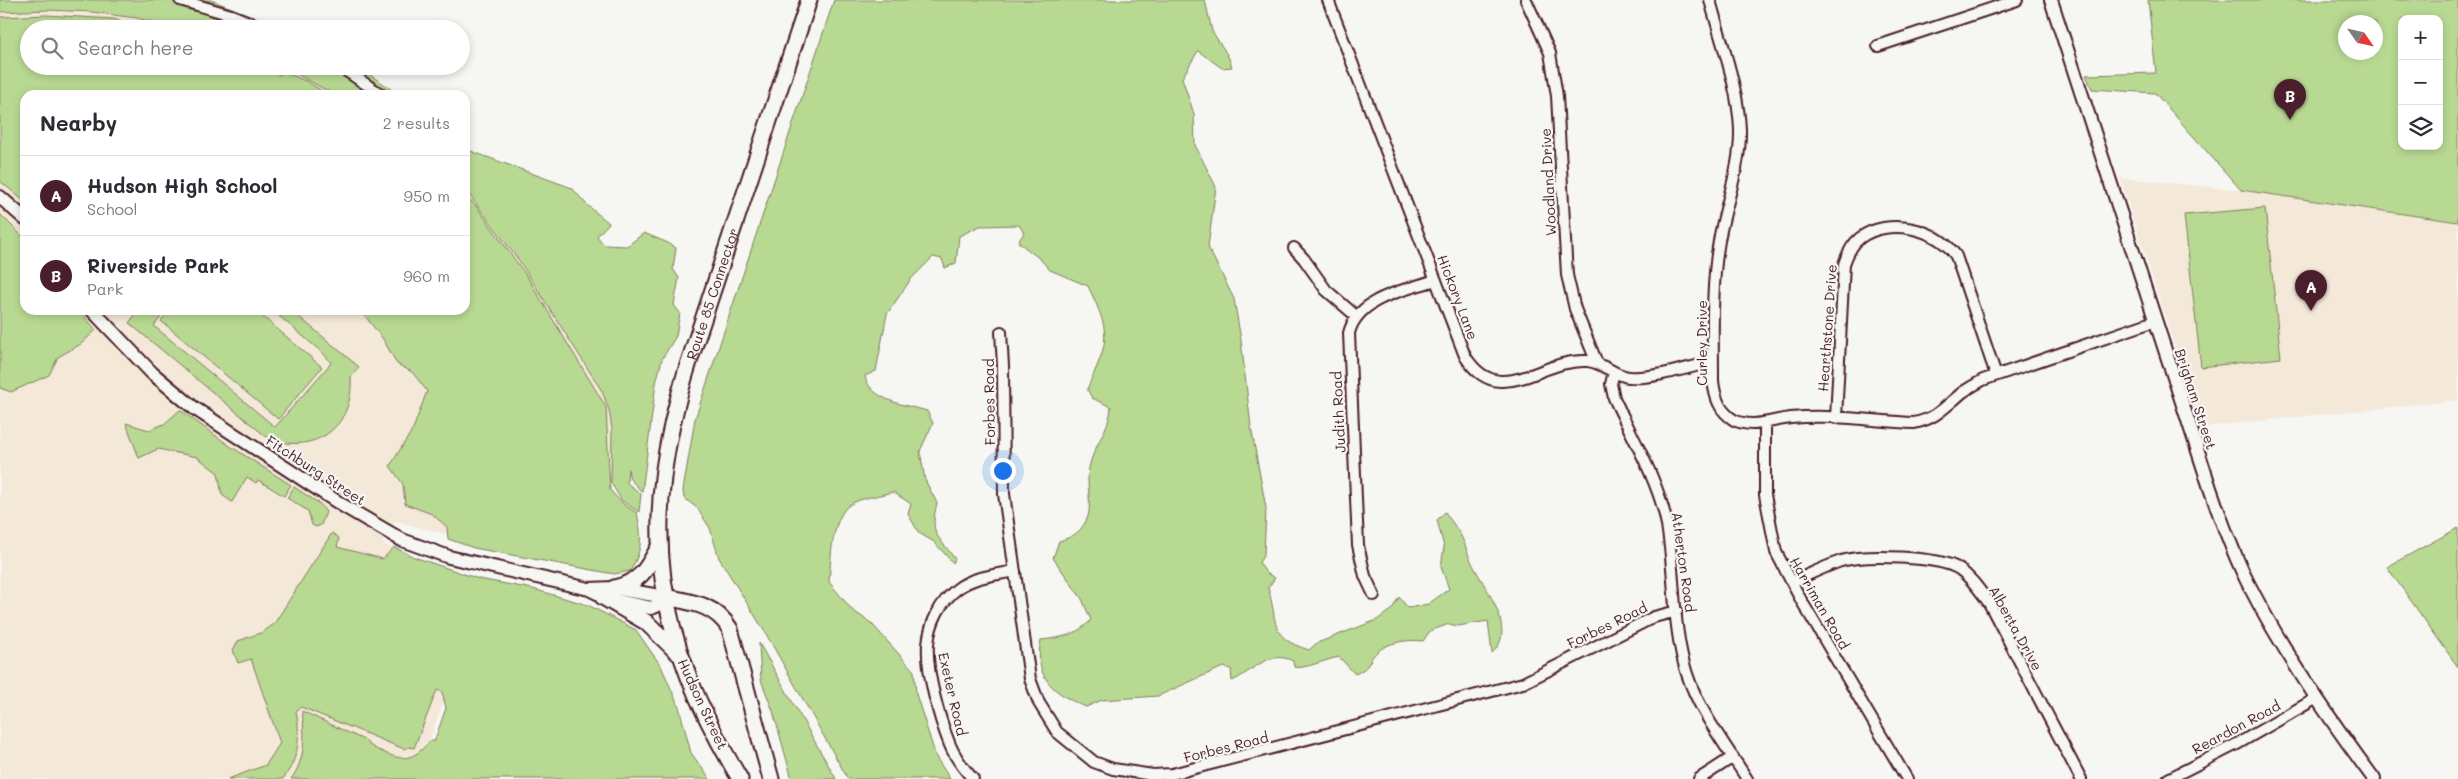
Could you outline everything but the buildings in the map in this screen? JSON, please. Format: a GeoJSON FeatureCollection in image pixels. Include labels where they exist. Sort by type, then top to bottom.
{"type":"FeatureCollection","features":[{"type":"Feature","properties":{"kind":"main road","name":"Route 85 Connector"},"geometry":{"type":"LineString","coordinates":[[665,597],[660,544],[662,473],[676,405],[809,0]]}},
{"type":"Feature","properties":{"kind":"main road"},"geometry":{"type":"LineString","coordinates":[[660,544],[642,576],[608,593],[646,622],[680,656]]}},
{"type":"Feature","properties":{"kind":"main road"},"geometry":{"type":"LineString","coordinates":[[665,597],[704,605],[717,613],[730,629],[771,779]]}},
{"type":"Feature","properties":{"kind":"main road","name":"Hudson Street"},"geometry":{"type":"LineString","coordinates":[[665,597],[680,656],[703,712],[740,779]]}},
{"type":"Feature","properties":{"kind":"street"},"geometry":{"type":"LineString","coordinates":[[180,0],[192,2],[241,20]]}},
{"type":"Feature","properties":{"kind":"street","name":"Hickory Lane"},"geometry":{"type":"LineString","coordinates":[[1328,0],[1465,356],[1472,368],[1483,376],[1496,381],[1511,381],[1569,363],[1588,361],[1597,363],[1622,376],[1638,377],[1713,362]]}},
{"type":"Feature","properties":{"kind":"street","name":"Woodland Drive"},"geometry":{"type":"LineString","coordinates":[[1526,0],[1553,67],[1557,96],[1567,275],[1575,309],[1597,363]]}},
{"type":"Feature","properties":{"kind":"street","name":"Curley Drive"},"geometry":{"type":"LineString","coordinates":[[1710,0],[1734,89],[1740,131],[1737,159],[1717,257],[1713,362],[1714,391],[1723,411],[1741,422],[1764,423],[1790,418],[1836,418],[1914,423],[1933,418],[1963,392],[1996,374],[2155,321]]}},
{"type":"Feature","properties":{"kind":"street"},"geometry":{"type":"LineString","coordinates":[[1878,46],[2017,0]]}},
{"type":"Feature","properties":{"kind":"street","name":"Brigham Street"},"geometry":{"type":"LineString","coordinates":[[2051,0],[2210,488],[2240,565],[2249,584],[2316,698],[2374,779]]}},
{"type":"Feature","properties":{"kind":"street"},"geometry":{"type":"LineString","coordinates":[[352,75],[375,90]]}},
{"type":"Feature","properties":{"kind":"street"},"geometry":{"type":"LineString","coordinates":[[0,197],[20,215]]}},
{"type":"Feature","properties":{"kind":"street","name":"Hearthstone Drive"},"geometry":{"type":"LineString","coordinates":[[1836,418],[1844,264],[1849,251],[1859,239],[1871,232],[1898,227],[1911,229],[1927,233],[1949,245],[1956,256],[1996,374]]}},
{"type":"Feature","properties":{"kind":"street"},"geometry":{"type":"LineString","coordinates":[[1294,248],[1326,290],[1356,316],[1377,300],[1436,280]]}},
{"type":"Feature","properties":{"kind":"street","name":"Fitchburg Street"},"geometry":{"type":"LineString","coordinates":[[97,315],[152,373],[194,408],[380,528],[417,546],[449,557],[608,593]]}},
{"type":"Feature","properties":{"kind":"street","name":"Judith Road"},"geometry":{"type":"LineString","coordinates":[[1356,316],[1351,324],[1348,345],[1357,538],[1360,560],[1374,595]]}},
{"type":"Feature","properties":{"kind":"street","name":"Forbes Road"},"geometry":{"type":"LineString","coordinates":[[1001,332],[1004,494],[1030,679],[1048,720],[1057,732],[1094,762],[1113,769],[1153,775],[1172,774],[1207,766],[1523,682],[1654,616],[1677,611]]}},
{"type":"Feature","properties":{"kind":"street","name":"Atherton Road"},"geometry":{"type":"LineString","coordinates":[[1614,372],[1611,384],[1614,398],[1656,489],[1665,518],[1684,661],[1692,686],[1747,779]]}},
{"type":"Feature","properties":{"kind":"street","name":"Harriman Road"},"geometry":{"type":"LineString","coordinates":[[1764,423],[1764,473],[1768,514],[1776,552],[1907,779]]}},
{"type":"Feature","properties":{"kind":"street","name":"Alberta Drive"},"geometry":{"type":"LineString","coordinates":[[1792,582],[1843,561],[1860,558],[1899,557],[1946,564],[1957,568],[1977,586],[1990,603],[2081,779]]}},
{"type":"Feature","properties":{"kind":"street","name":"Exeter Road"},"geometry":{"type":"LineString","coordinates":[[973,779],[963,767],[950,745],[930,671],[928,644],[933,620],[943,603],[958,588],[975,579],[1015,570]]}},
{"type":"Feature","properties":{"kind":"street"},"geometry":{"type":"LineString","coordinates":[[608,593],[665,597]]}},
{"type":"Feature","properties":{"kind":"street","name":"Reardon Road"},"geometry":{"type":"LineString","coordinates":[[2168,779],[2239,743],[2316,698]]}},
{"type":"Feature","properties":{"kind":"street"},"geometry":{"type":"LineString","coordinates":[[1699,779],[1734,757]]}},
{"type":"Feature","properties":{"kind":"shaded area"},"geometry":{"type":"Polygon","coordinates":[[[48,10],[112,15],[137,20],[20,20],[20,75],[298,75],[326,90],[20,90],[20,315],[470,315],[470,196],[520,262],[602,391],[609,410],[612,429],[611,483],[564,565],[395,521],[382,542],[481,603],[426,749],[456,779],[0,779],[0,12],[48,10]]]}},
{"type":"Feature","properties":{"kind":"shaded area"},"geometry":{"type":"Polygon","coordinates":[[[2120,178],[2241,190],[2458,222],[2458,400],[2201,427],[2120,178]]]}},
{"type":"Feature","properties":{"kind":"green space"},"geometry":{"type":"Polygon","coordinates":[[[0,0],[211,0],[263,20],[144,20],[91,12],[48,10],[0,12],[0,0]]]}},
{"type":"Feature","properties":{"kind":"green space"},"geometry":{"type":"Polygon","coordinates":[[[834,0],[1205,0],[1212,31],[1228,56],[1232,67],[1222,68],[1198,51],[1182,78],[1194,114],[1195,145],[1216,187],[1208,247],[1234,299],[1241,340],[1251,427],[1266,508],[1264,555],[1259,562],[1266,573],[1275,578],[1268,588],[1280,634],[1286,640],[1309,650],[1317,643],[1377,620],[1392,609],[1399,597],[1408,608],[1428,604],[1449,589],[1441,567],[1444,547],[1437,520],[1445,512],[1460,535],[1500,620],[1502,632],[1499,643],[1492,653],[1488,621],[1458,626],[1449,624],[1430,631],[1423,641],[1411,640],[1387,646],[1374,655],[1364,669],[1355,674],[1339,657],[1298,668],[1294,667],[1293,661],[1276,658],[1261,663],[1232,681],[1231,669],[1223,667],[1158,696],[1102,700],[1086,707],[1056,690],[1043,674],[1040,664],[1041,640],[1068,635],[1080,629],[1091,620],[1082,599],[1053,558],[1059,541],[1078,532],[1088,515],[1089,468],[1094,452],[1108,423],[1111,407],[1092,398],[1087,389],[1100,359],[1105,338],[1104,328],[1088,286],[1050,270],[1040,259],[1018,242],[1024,233],[1019,225],[980,226],[959,236],[956,263],[945,268],[942,259],[933,257],[911,279],[887,314],[876,371],[865,376],[868,384],[874,391],[890,401],[927,411],[933,423],[920,451],[925,480],[937,503],[935,528],[940,539],[955,559],[953,563],[934,542],[919,533],[908,514],[911,504],[893,492],[860,500],[844,510],[839,518],[833,539],[829,582],[852,610],[871,623],[914,671],[916,694],[936,757],[950,779],[848,779],[765,632],[719,558],[710,528],[697,508],[684,498],[683,490],[695,419],[834,0]]]}},
{"type":"Feature","properties":{"kind":"green space"},"geometry":{"type":"Polygon","coordinates":[[[2148,0],[2458,0],[2458,222],[2241,190],[2155,93],[2092,89],[2086,75],[2156,73],[2148,0]]]}},
{"type":"Feature","properties":{"kind":"green space"},"geometry":{"type":"Polygon","coordinates":[[[46,15],[117,20],[20,20],[20,75],[291,75],[320,90],[20,90],[20,198],[0,181],[0,17],[46,15]]]}},
{"type":"Feature","properties":{"kind":"green space"},"geometry":{"type":"Polygon","coordinates":[[[298,75],[370,75],[391,90],[326,90],[298,75]]]}},
{"type":"Feature","properties":{"kind":"green space"},"geometry":{"type":"Polygon","coordinates":[[[470,151],[572,188],[587,205],[609,223],[597,236],[604,245],[627,246],[644,233],[676,248],[673,269],[679,278],[674,305],[680,313],[676,336],[662,359],[656,383],[642,492],[630,479],[628,469],[627,483],[641,494],[639,512],[622,501],[611,483],[612,429],[609,410],[602,391],[520,262],[470,196],[470,151]]]}},
{"type":"Feature","properties":{"kind":"green space"},"geometry":{"type":"Polygon","coordinates":[[[470,200],[526,275],[606,407],[610,490],[623,504],[637,513],[640,529],[639,549],[630,571],[614,574],[474,548],[448,539],[447,527],[432,514],[405,504],[403,484],[390,466],[413,429],[427,391],[412,372],[397,364],[383,339],[363,315],[470,315],[470,200]]]}},
{"type":"Feature","properties":{"kind":"green space"},"geometry":{"type":"Polygon","coordinates":[[[2265,208],[2281,358],[2201,367],[2184,215],[2265,208]]]}},
{"type":"Feature","properties":{"kind":"green space"},"geometry":{"type":"Polygon","coordinates":[[[0,214],[20,234],[20,315],[83,315],[96,330],[81,344],[58,357],[49,375],[11,392],[0,388],[0,214]]]}},
{"type":"Feature","properties":{"kind":"green space"},"geometry":{"type":"Polygon","coordinates":[[[135,315],[162,315],[154,326],[275,427],[331,363],[324,354],[278,315],[297,315],[359,367],[351,377],[350,395],[346,410],[339,423],[329,433],[316,440],[302,443],[286,443],[269,439],[129,323],[135,315]]]}},
{"type":"Feature","properties":{"kind":"green space"},"geometry":{"type":"Polygon","coordinates":[[[166,315],[261,315],[322,367],[278,419],[161,321],[166,315]]]}},
{"type":"Feature","properties":{"kind":"green space"},"geometry":{"type":"Polygon","coordinates":[[[180,410],[230,446],[291,485],[284,496],[258,480],[256,483],[247,477],[232,502],[222,495],[218,473],[197,457],[158,449],[139,458],[126,423],[149,430],[164,424],[180,410]]]}},
{"type":"Feature","properties":{"kind":"green space"},"geometry":{"type":"Polygon","coordinates":[[[294,487],[320,504],[326,512],[321,525],[316,527],[312,525],[308,511],[287,498],[294,487]]]}},
{"type":"Feature","properties":{"kind":"green space"},"geometry":{"type":"Polygon","coordinates":[[[2458,528],[2458,667],[2387,567],[2458,528]]]}},
{"type":"Feature","properties":{"kind":"green space"},"geometry":{"type":"Polygon","coordinates":[[[332,533],[339,538],[337,547],[383,559],[394,547],[414,557],[479,579],[533,589],[588,605],[636,630],[661,666],[679,707],[691,753],[710,779],[291,779],[302,755],[304,729],[302,711],[364,740],[378,750],[404,758],[415,755],[431,740],[434,742],[446,708],[442,692],[437,690],[414,748],[404,749],[301,707],[296,711],[298,738],[295,755],[283,779],[228,779],[266,765],[280,743],[251,659],[238,663],[233,650],[238,641],[263,632],[274,624],[332,533]]]}},
{"type":"Feature","properties":{"kind":"green space"},"geometry":{"type":"Polygon","coordinates":[[[759,643],[836,779],[792,779],[773,711],[761,680],[759,643]]]}},
{"type":"Feature","properties":{"kind":"place","name":"Riverside Park"},"geometry":{"type":"Point","coordinates":[2290,120]}},
{"type":"Feature","properties":{"kind":"place","name":"Hudson High School"},"geometry":{"type":"Point","coordinates":[2311,311]}}]}
